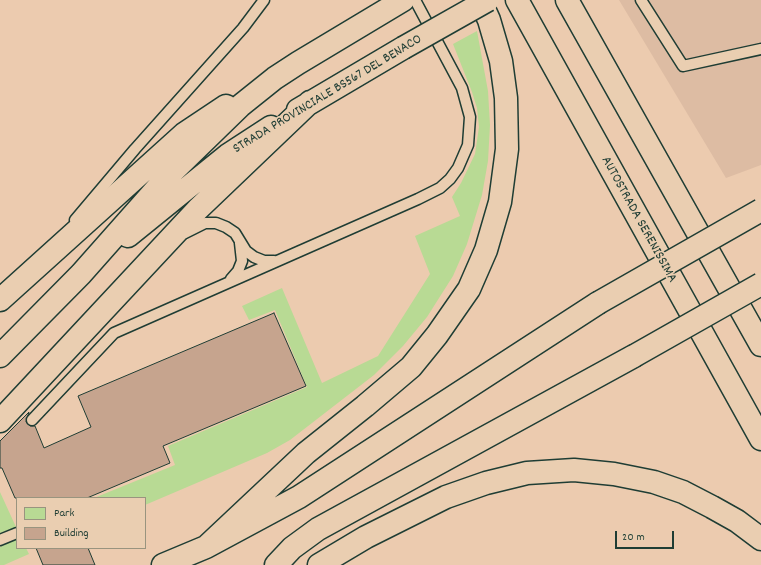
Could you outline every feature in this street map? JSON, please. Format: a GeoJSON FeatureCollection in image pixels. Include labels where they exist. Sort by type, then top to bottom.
{"type":"FeatureCollection","features":[{"type":"Feature","properties":{"kind":"highway","name":"STRADA PROVINCIALE BS567 DEL BENACO"},"geometry":{"type":"LineString","coordinates":[[0,356],[81,274],[166,178],[240,106],[275,78],[384,10],[403,0]]}},
{"type":"Feature","properties":{"kind":"highway"},"geometry":{"type":"LineString","coordinates":[[206,547],[306,453],[365,406],[410,367],[437,335],[470,289],[486,250],[500,202],[507,149],[506,98],[501,61],[489,20],[480,0]]}},
{"type":"Feature","properties":{"kind":"highway","name":"STRADA PROVINCIALE BS567 DEL BENACO"},"geometry":{"type":"LineString","coordinates":[[81,274],[228,155],[310,102],[488,0]]}},
{"type":"Feature","properties":{"kind":"highway","name":"AUTOSTRADA SERENISSIMA"},"geometry":{"type":"LineString","coordinates":[[517,0],[761,439]]}},
{"type":"Feature","properties":{"kind":"highway"},"geometry":{"type":"LineString","coordinates":[[567,0],[761,345]]}},
{"type":"Feature","properties":{"kind":"highway"},"geometry":{"type":"LineString","coordinates":[[8,293],[184,134],[215,113],[275,78]]}},
{"type":"Feature","properties":{"kind":"highway"},"geometry":{"type":"LineString","coordinates":[[0,421],[148,260],[198,209],[310,102]]}},
{"type":"Feature","properties":{"kind":"highway"},"geometry":{"type":"LineString","coordinates":[[163,565],[206,547],[299,497],[598,303],[761,210]]}},
{"type":"Feature","properties":{"kind":"highway"},"geometry":{"type":"LineString","coordinates":[[689,216],[761,321]]}},
{"type":"Feature","properties":{"kind":"highway"},"geometry":{"type":"LineString","coordinates":[[276,565],[292,548],[318,529],[634,356],[761,284]]}},
{"type":"Feature","properties":{"kind":"highway"},"geometry":{"type":"LineString","coordinates":[[319,565],[366,537],[446,497],[486,483],[528,473],[574,470],[614,474],[654,482],[683,492],[737,520],[761,540]]}},
{"type":"Feature","properties":{"kind":"lane"},"geometry":{"type":"LineString","coordinates":[[8,293],[243,28],[264,0]]}},
{"type":"Feature","properties":{"kind":"lane"},"geometry":{"type":"LineString","coordinates":[[32,420],[114,333],[440,188],[458,168],[468,145],[470,118],[466,102],[455,74],[414,0]]}},
{"type":"Feature","properties":{"kind":"lane"},"geometry":{"type":"LineString","coordinates":[[641,0],[683,66],[761,49]]}},
{"type":"Feature","properties":{"kind":"lane"},"geometry":{"type":"LineString","coordinates":[[148,260],[186,232],[205,223],[216,223],[226,226],[234,233],[246,250],[259,259],[274,261],[284,258]]}},
{"type":"Feature","properties":{"kind":"lane"},"geometry":{"type":"LineString","coordinates":[[224,284],[238,271],[242,261],[240,242]]}},
{"type":"Feature","properties":{"kind":"lane"},"geometry":{"type":"LineString","coordinates":[[0,540],[16,533]]}},
{"type":"Feature","properties":{"kind":"shaded area"},"geometry":{"type":"Polygon","coordinates":[[[619,0],[761,0],[761,165],[726,178],[619,0]]]}},
{"type":"Feature","properties":{"kind":"green space"},"geometry":{"type":"Polygon","coordinates":[[[477,31],[488,91],[490,125],[488,161],[482,195],[467,244],[453,276],[427,317],[403,346],[374,375],[290,440],[267,453],[146,505],[146,497],[96,497],[175,465],[168,446],[307,387],[275,310],[249,320],[242,306],[282,288],[322,383],[378,356],[430,274],[415,236],[460,216],[452,197],[461,183],[475,154],[479,127],[477,108],[453,44],[477,31]]]}},
{"type":"Feature","properties":{"kind":"green space"},"geometry":{"type":"Polygon","coordinates":[[[0,492],[16,527],[0,533],[0,492]]]}},
{"type":"Feature","properties":{"kind":"green space"},"geometry":{"type":"Polygon","coordinates":[[[16,539],[16,549],[26,549],[29,554],[4,565],[0,565],[0,547],[16,539]]]}},
{"type":"Feature","properties":{"kind":"building"},"geometry":{"type":"Polygon","coordinates":[[[274,313],[306,386],[163,446],[170,463],[89,497],[15,498],[2,468],[0,468],[0,441],[29,412],[26,422],[30,426],[35,426],[44,448],[91,427],[78,396],[274,313]]]}},
{"type":"Feature","properties":{"kind":"building"},"geometry":{"type":"Polygon","coordinates":[[[36,549],[88,549],[95,565],[43,565],[36,549]]]}}]}
